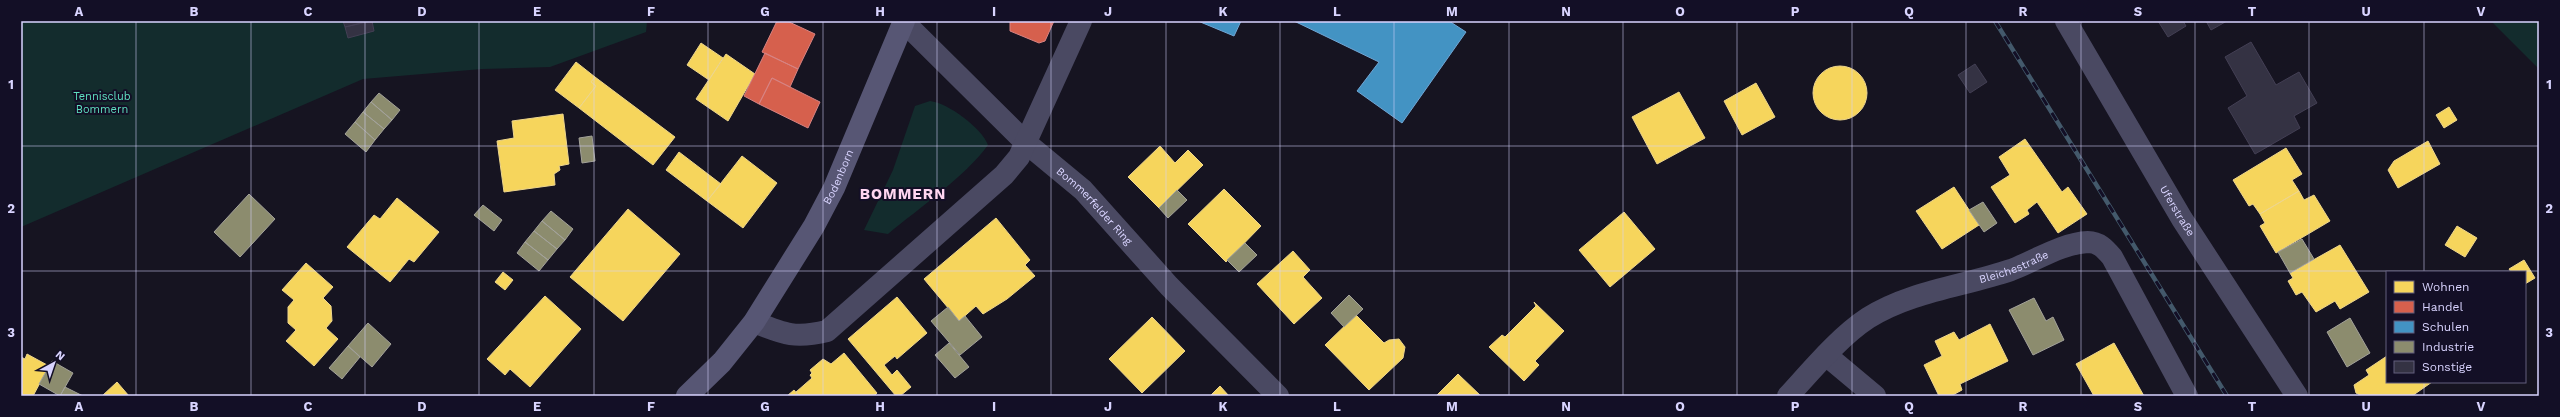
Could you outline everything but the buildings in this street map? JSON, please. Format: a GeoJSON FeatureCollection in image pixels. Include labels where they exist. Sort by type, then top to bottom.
{"type":"FeatureCollection","features":[{"type":"Feature","properties":{"kind":"main road","name":"Bodenborn"},"geometry":{"type":"LineString","coordinates":[[687,396],[722,362],[754,322],[802,247],[834,188],[904,22]]}},
{"type":"Feature","properties":{"kind":"street"},"geometry":{"type":"LineString","coordinates":[[754,322],[782,334],[804,337],[827,331],[1004,175],[1018,157],[1080,21]]}},
{"type":"Feature","properties":{"kind":"street","name":"Uferstraße"},"geometry":{"type":"LineString","coordinates":[[2066,21],[2182,219],[2297,396]]}},
{"type":"Feature","properties":{"kind":"street","name":"Bommerfelder Ring"},"geometry":{"type":"LineString","coordinates":[[904,22],[1025,142],[1083,190],[1169,286],[1278,396]]}},
{"type":"Feature","properties":{"kind":"street","name":"Bleichestraße"},"geometry":{"type":"LineString","coordinates":[[1788,396],[1826,355],[1867,319],[1900,301],[2010,270],[2074,244],[2089,242],[2100,244],[2112,257],[2187,396]]}},
{"type":"Feature","properties":{"kind":"street"},"geometry":{"type":"LineString","coordinates":[[1826,355],[1874,396]]}},
{"type":"Feature","properties":{"kind":"green space","name":"Tennisclub Bommern"},"geometry":{"type":"Polygon","coordinates":[[[21,21],[647,21],[646,32],[550,67],[482,69],[363,79],[21,227],[21,21]]]}},
{"type":"Feature","properties":{"kind":"green space"},"geometry":{"type":"Polygon","coordinates":[[[2491,21],[2539,21],[2539,69],[2491,21]]]}},
{"type":"Feature","properties":{"kind":"green space"},"geometry":{"type":"Polygon","coordinates":[[[930,101],[946,106],[964,117],[985,138],[988,145],[967,169],[941,192],[888,234],[864,230],[893,170],[915,106],[930,101]]]}},
{"type":"Feature","properties":{"kind":"railway"},"geometry":{"type":"LineString","coordinates":[[1995,21],[2227,396]]}},
{"type":"Feature","properties":{"kind":"district","name":"BOMMERN"},"geometry":{"type":"Point","coordinates":[903,194]}}]}
